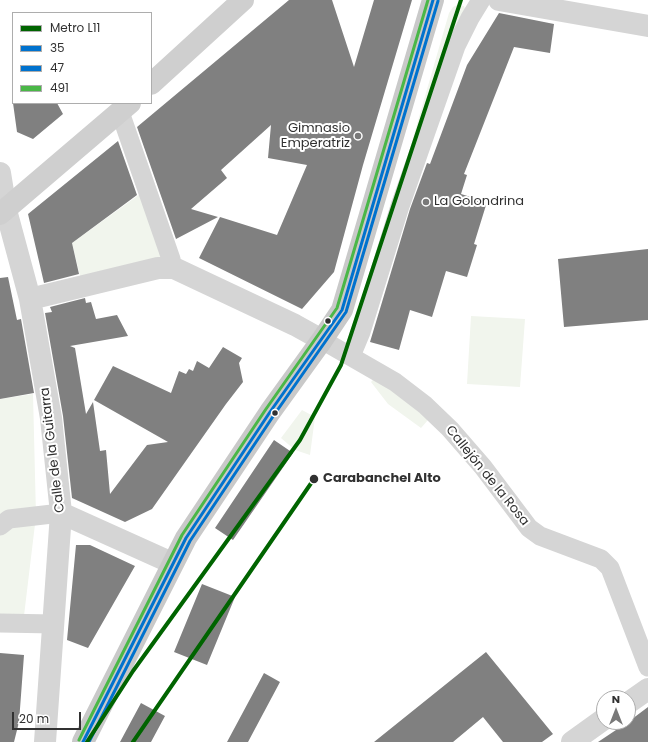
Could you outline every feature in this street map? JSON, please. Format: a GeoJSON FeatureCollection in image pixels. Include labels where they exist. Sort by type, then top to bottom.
{"type":"FeatureCollection","features":[{"type":"Feature","properties":{"kind":"main road"},"geometry":{"type":"LineString","coordinates":[[152,83],[243,0]]}},
{"type":"Feature","properties":{"kind":"main road"},"geometry":{"type":"LineString","coordinates":[[83,742],[172,563],[186,538],[270,412],[342,310],[433,0]]}},
{"type":"Feature","properties":{"kind":"main road"},"geometry":{"type":"LineString","coordinates":[[3,212],[125,107]]}},
{"type":"Feature","properties":{"kind":"street"},"geometry":{"type":"LineString","coordinates":[[351,356],[361,332],[400,206],[456,46],[470,18],[482,0]]}},
{"type":"Feature","properties":{"kind":"street"},"geometry":{"type":"LineString","coordinates":[[499,0],[648,26]]}},
{"type":"Feature","properties":{"kind":"street"},"geometry":{"type":"LineString","coordinates":[[125,107],[171,259]]}},
{"type":"Feature","properties":{"kind":"street","name":"Calle de la Guitarra"},"geometry":{"type":"LineString","coordinates":[[0,173],[3,212],[30,299],[51,418],[61,513],[45,742]]}},
{"type":"Feature","properties":{"kind":"street"},"geometry":{"type":"LineString","coordinates":[[30,299],[158,268],[174,268],[295,325],[322,340]]}},
{"type":"Feature","properties":{"kind":"street","name":"Callejón de la Rosa"},"geometry":{"type":"LineString","coordinates":[[322,340],[394,382],[425,405],[450,429],[483,467],[529,528],[540,536],[600,559],[610,568],[648,668]]}},
{"type":"Feature","properties":{"kind":"street"},"geometry":{"type":"LineString","coordinates":[[0,526],[9,519],[61,513],[172,563]]}},
{"type":"Feature","properties":{"kind":"street"},"geometry":{"type":"LineString","coordinates":[[0,623],[54,624]]}},
{"type":"Feature","properties":{"kind":"street"},"geometry":{"type":"LineString","coordinates":[[636,697],[648,689]]}},
{"type":"Feature","properties":{"kind":"street"},"geometry":{"type":"LineString","coordinates":[[572,742],[597,730]]}},
{"type":"Feature","properties":{"kind":"shaded area"},"geometry":{"type":"Polygon","coordinates":[[[457,5],[464,6],[465,9],[398,190],[449,13],[453,7],[457,5]]]}},
{"type":"Feature","properties":{"kind":"shaded area"},"geometry":{"type":"Polygon","coordinates":[[[147,189],[171,259],[81,280],[72,243],[147,189]]]}},
{"type":"Feature","properties":{"kind":"shaded area"},"geometry":{"type":"Polygon","coordinates":[[[471,316],[525,319],[520,387],[467,384],[471,316]]]}},
{"type":"Feature","properties":{"kind":"shaded area"},"geometry":{"type":"Polygon","coordinates":[[[378,374],[428,420],[421,428],[388,404],[371,382],[378,374]]]}},
{"type":"Feature","properties":{"kind":"shaded area"},"geometry":{"type":"Polygon","coordinates":[[[33,394],[36,516],[23,624],[0,623],[0,399],[33,394]]]}},
{"type":"Feature","properties":{"kind":"shaded area"},"geometry":{"type":"Polygon","coordinates":[[[302,410],[315,417],[310,455],[295,450],[281,438],[302,410]]]}},
{"type":"Feature","properties":{"kind":"building"},"geometry":{"type":"Polygon","coordinates":[[[289,0],[332,0],[354,67],[374,0],[412,0],[363,165],[334,272],[302,309],[199,258],[220,217],[277,235],[307,165],[268,158],[271,125],[221,170],[227,178],[191,209],[218,217],[176,239],[137,127],[289,0]]]}},
{"type":"Feature","properties":{"kind":"building"},"geometry":{"type":"Polygon","coordinates":[[[499,13],[554,24],[550,53],[514,47],[464,174],[467,175],[461,194],[487,202],[474,244],[477,245],[467,277],[446,271],[432,317],[410,310],[399,350],[370,342],[410,209],[427,163],[430,164],[467,65],[499,13]]]}},
{"type":"Feature","properties":{"kind":"building"},"geometry":{"type":"Polygon","coordinates":[[[13,104],[58,104],[63,114],[33,139],[17,132],[13,104]]]}},
{"type":"Feature","properties":{"kind":"building"},"geometry":{"type":"Polygon","coordinates":[[[118,141],[137,195],[72,243],[79,274],[44,283],[28,214],[118,141]]]}},
{"type":"Feature","properties":{"kind":"building"},"geometry":{"type":"Polygon","coordinates":[[[648,249],[648,320],[564,327],[558,259],[648,249]]]}},
{"type":"Feature","properties":{"kind":"building"},"geometry":{"type":"Polygon","coordinates":[[[8,277],[17,320],[21,319],[34,393],[0,399],[0,278],[8,277]]]}},
{"type":"Feature","properties":{"kind":"building"},"geometry":{"type":"Polygon","coordinates":[[[85,298],[86,303],[91,302],[96,319],[117,315],[128,336],[70,346],[75,348],[86,414],[93,402],[100,451],[106,450],[110,494],[147,445],[168,442],[94,400],[113,366],[171,393],[179,371],[186,374],[189,369],[193,371],[197,361],[209,368],[223,347],[242,358],[239,363],[243,382],[152,509],[125,522],[72,498],[63,416],[45,313],[52,312],[50,307],[85,298]]]}},
{"type":"Feature","properties":{"kind":"building"},"geometry":{"type":"Polygon","coordinates":[[[274,440],[293,453],[233,540],[215,528],[274,440]]]}},
{"type":"Feature","properties":{"kind":"building"},"geometry":{"type":"Polygon","coordinates":[[[76,545],[90,545],[135,566],[88,648],[67,640],[76,545]]]}},
{"type":"Feature","properties":{"kind":"building"},"geometry":{"type":"Polygon","coordinates":[[[202,584],[235,597],[207,665],[174,652],[202,584]]]}},
{"type":"Feature","properties":{"kind":"building"},"geometry":{"type":"Polygon","coordinates":[[[486,652],[553,734],[542,742],[503,742],[483,717],[453,742],[374,742],[486,652]]]}},
{"type":"Feature","properties":{"kind":"building"},"geometry":{"type":"Polygon","coordinates":[[[0,653],[24,655],[19,722],[14,742],[0,742],[0,653]]]}},
{"type":"Feature","properties":{"kind":"building"},"geometry":{"type":"Polygon","coordinates":[[[264,673],[280,682],[248,742],[227,742],[264,673]]]}},
{"type":"Feature","properties":{"kind":"building"},"geometry":{"type":"Polygon","coordinates":[[[141,703],[165,716],[151,742],[120,742],[141,703]]]}},
{"type":"Feature","properties":{"kind":"building"},"geometry":{"type":"Polygon","coordinates":[[[648,707],[648,742],[598,742],[616,730],[636,730],[636,716],[648,707]]]}},
{"type":"Feature","properties":{"kind":"metro line","name":"L11"},"geometry":{"type":"LineString","coordinates":[[87,742],[133,671],[300,440],[341,365],[461,0]]}},
{"type":"Feature","properties":{"kind":"metro line","name":"L11"},"geometry":{"type":"LineString","coordinates":[[133,742],[314,479]]}},
{"type":"Feature","properties":{"kind":"transit line","name":"491"},"geometry":{"type":"LineString","coordinates":[[79,740],[182,535],[266,409],[337,308],[428,0]]}},
{"type":"Feature","properties":{"kind":"transit line","name":"35"},"geometry":{"type":"LineString","coordinates":[[83,742],[186,538],[270,412],[342,310],[433,0]]}},
{"type":"Feature","properties":{"kind":"transit line","name":"47"},"geometry":{"type":"LineString","coordinates":[[89,742],[190,541],[274,415],[346,312],[438,1]]}},
{"type":"Feature","properties":{"kind":"place","name":"Gimnasio Emperatriz"},"geometry":{"type":"Point","coordinates":[358,136]}},
{"type":"Feature","properties":{"kind":"place","name":"La Golondrina"},"geometry":{"type":"Point","coordinates":[426,202]}},
{"type":"Feature","properties":{"kind":"place","name":"Carabanchel Alto"},"geometry":{"type":"Point","coordinates":[314,479]}}]}
